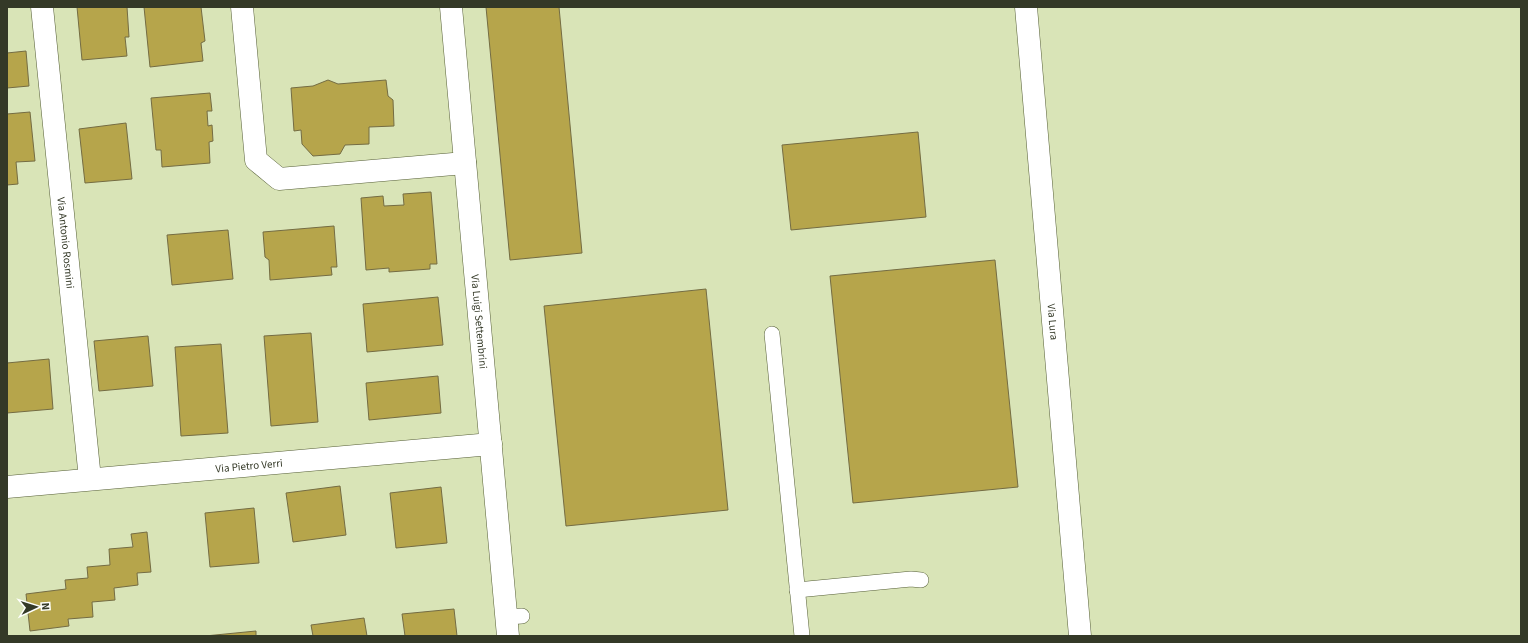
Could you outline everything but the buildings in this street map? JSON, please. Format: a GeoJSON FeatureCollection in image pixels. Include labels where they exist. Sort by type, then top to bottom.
{"type":"FeatureCollection","features":[{"type":"Feature","properties":{"kind":"street","name":"Via Antonio Rosmini"},"geometry":{"type":"LineString","coordinates":[[42,7],[90,479]]}},
{"type":"Feature","properties":{"kind":"street"},"geometry":{"type":"LineString","coordinates":[[242,7],[256,160],[279,179],[465,163]]}},
{"type":"Feature","properties":{"kind":"street","name":"Via Luigi Settembrini"},"geometry":{"type":"LineString","coordinates":[[451,7],[491,444],[512,623]]}},
{"type":"Feature","properties":{"kind":"street","name":"Via Lura"},"geometry":{"type":"LineString","coordinates":[[1026,7],[1080,636]]}},
{"type":"Feature","properties":{"kind":"street","name":"Via Pietro Verri"},"geometry":{"type":"LineString","coordinates":[[7,487],[491,444]]}},
{"type":"Feature","properties":{"kind":"lane"},"geometry":{"type":"LineString","coordinates":[[772,334],[802,636]]}},
{"type":"Feature","properties":{"kind":"lane"},"geometry":{"type":"LineString","coordinates":[[797,590],[911,579],[921,580]]}}]}
